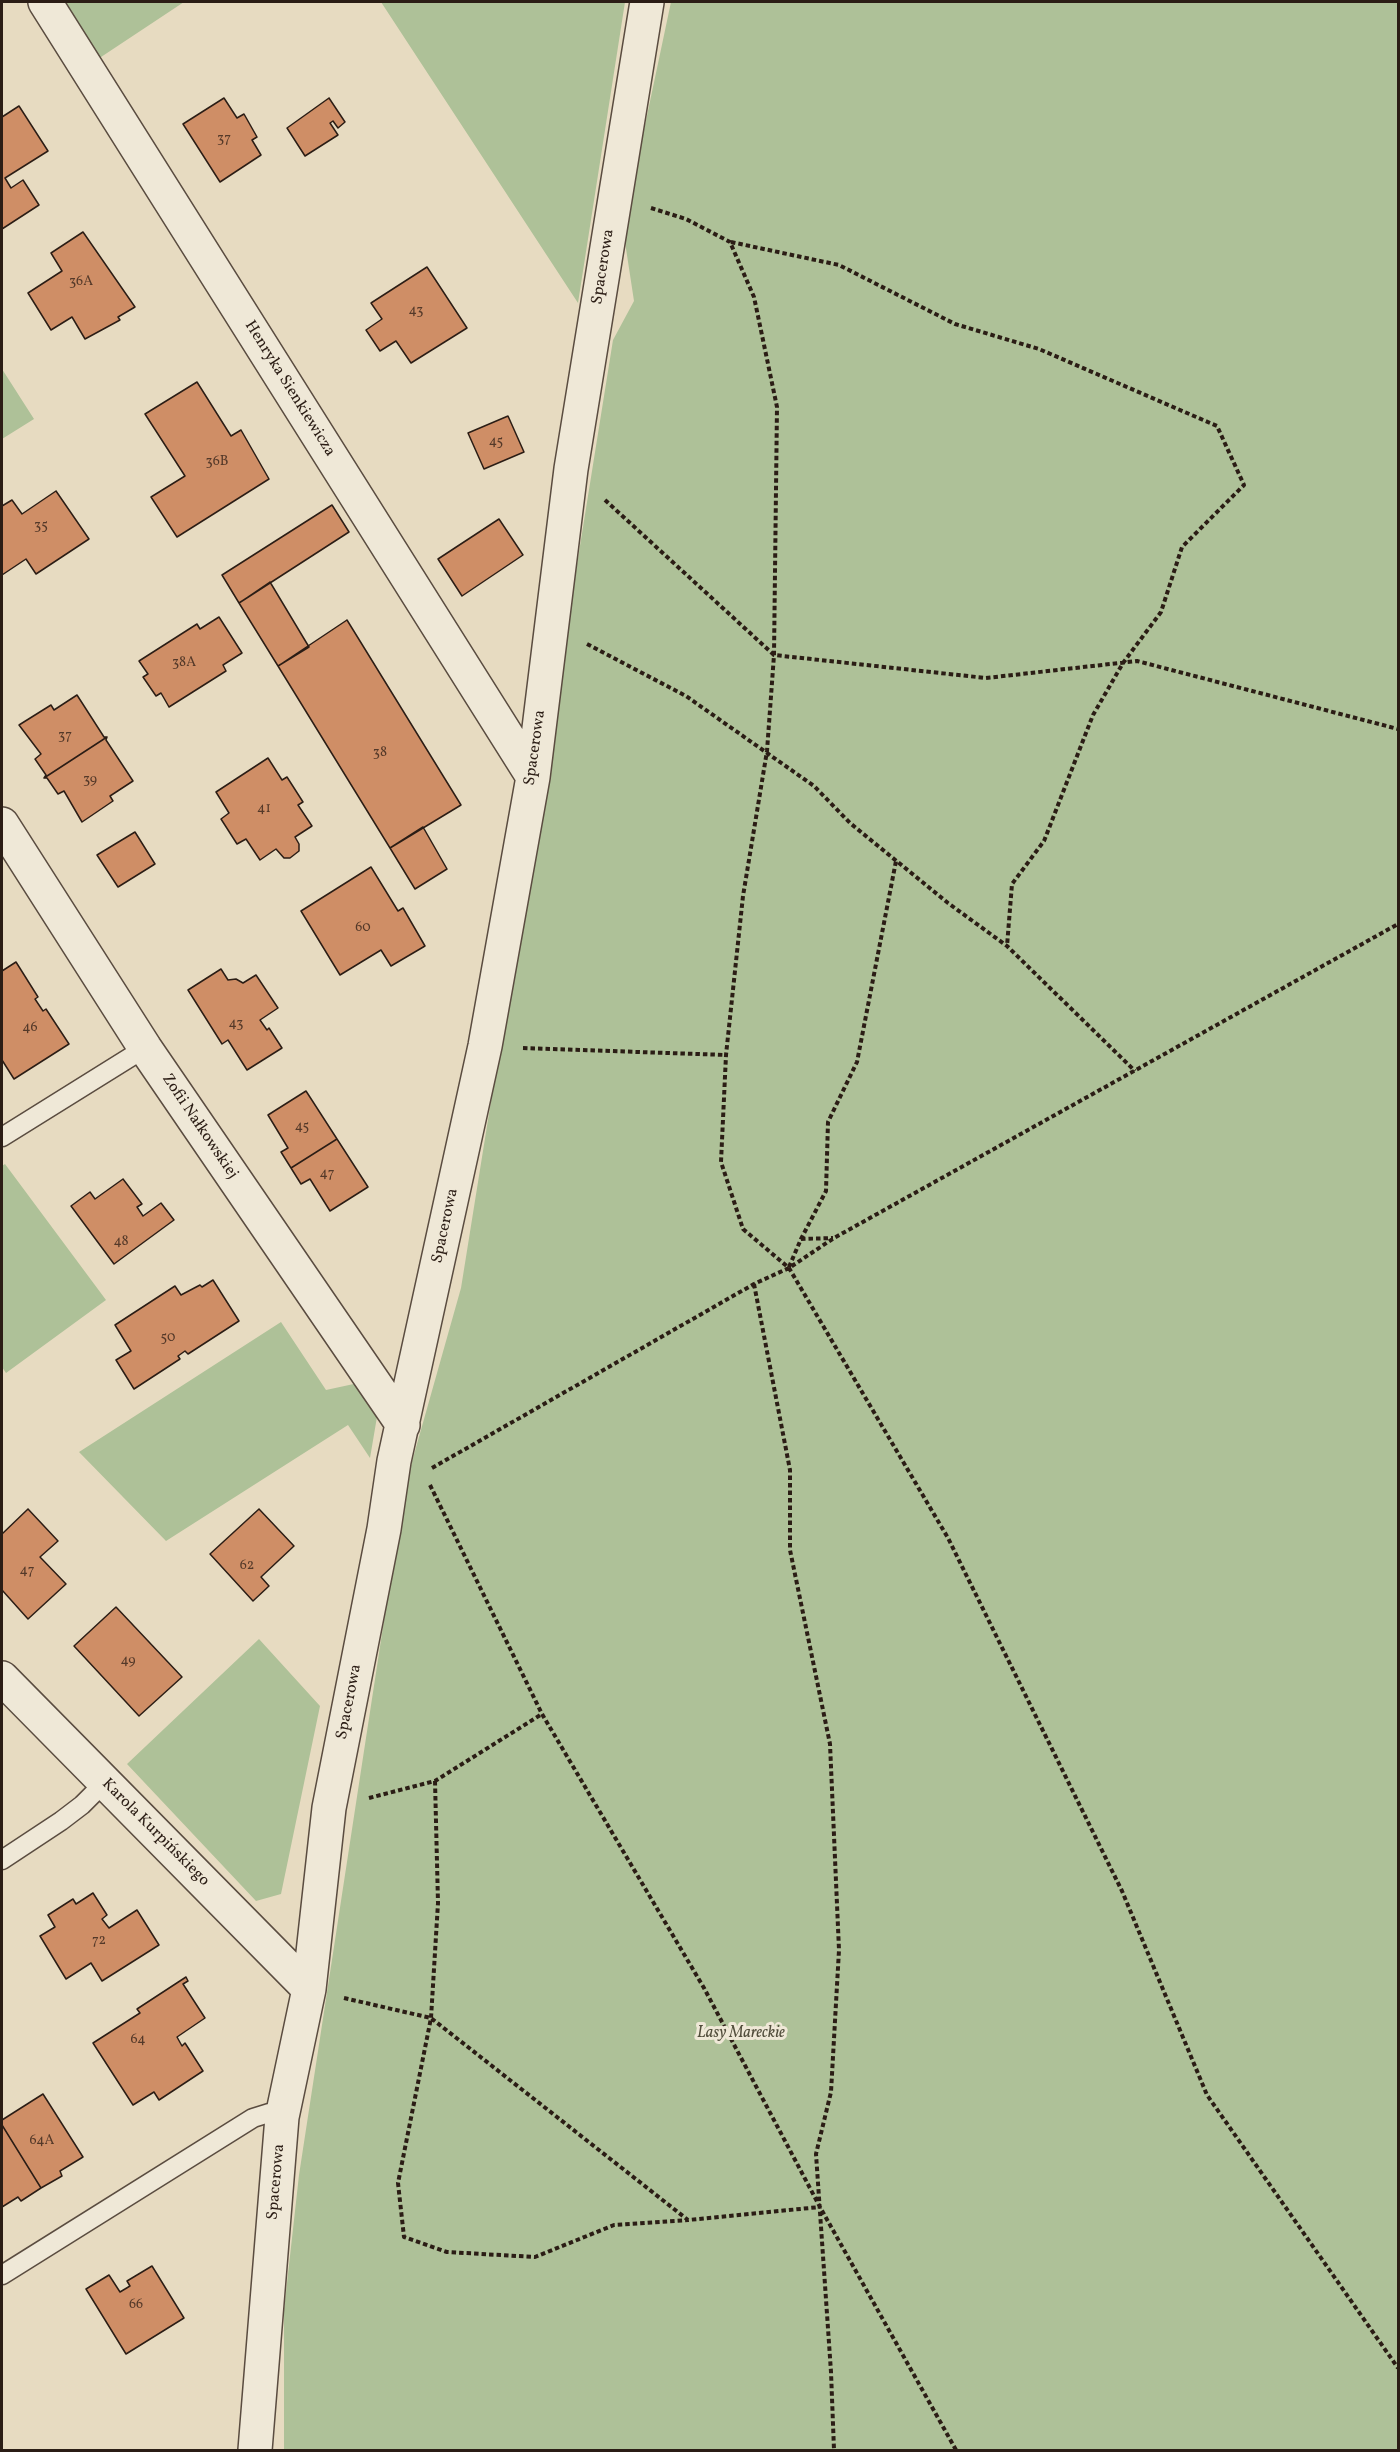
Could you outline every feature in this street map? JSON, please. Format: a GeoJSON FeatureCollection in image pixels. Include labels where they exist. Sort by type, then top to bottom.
{"type":"FeatureCollection","features":[{"type":"Feature","properties":{"kind":"street","name":"Henryka Sienkiewicza"},"geometry":{"type":"LineString","coordinates":[[45,2],[533,777]]}},
{"type":"Feature","properties":{"kind":"street","name":"Spacerowa"},"geometry":{"type":"LineString","coordinates":[[255,2451],[282,2117],[309,1989],[329,1808],[384,1528],[409,1467],[403,1425],[484,1046],[533,777],[571,469],[647,2]]}},
{"type":"Feature","properties":{"kind":"street","name":"Zofii Nałkowskiej"},"geometry":{"type":"LineString","coordinates":[[2,825],[145,1048],[403,1425]]}},
{"type":"Feature","properties":{"kind":"street","name":"Karola Kurpińskiego"},"geometry":{"type":"LineString","coordinates":[[2,1678],[309,1989]]}},
{"type":"Feature","properties":{"kind":"lane"},"geometry":{"type":"LineString","coordinates":[[2,1137],[145,1048]]}},
{"type":"Feature","properties":{"kind":"lane"},"geometry":{"type":"LineString","coordinates":[[2,1860],[61,1821],[105,1782]]}},
{"type":"Feature","properties":{"kind":"lane"},"geometry":{"type":"LineString","coordinates":[[2,2275],[253,2118],[269,2113],[282,2117]]}},
{"type":"Feature","properties":{"kind":"path"},"geometry":{"type":"LineString","coordinates":[[615,196],[686,219],[730,242],[839,265],[954,324],[1039,349],[1217,426],[1244,485],[1182,547],[1161,612],[1123,663],[1092,715],[1044,841],[1012,884],[1007,946]]}},
{"type":"Feature","properties":{"kind":"path"},"geometry":{"type":"LineString","coordinates":[[730,242],[754,297],[777,407],[774,655],[767,751],[743,896],[726,1055],[721,1162],[742,1230],[789,1268],[948,1538],[1122,1891],[1207,2096],[1398,2368]]}},
{"type":"Feature","properties":{"kind":"path"},"geometry":{"type":"LineString","coordinates":[[571,469],[774,655],[986,678],[1137,661],[1398,729]]}},
{"type":"Feature","properties":{"kind":"path"},"geometry":{"type":"LineString","coordinates":[[552,625],[686,696],[814,786],[850,823],[948,903],[1007,946],[1135,1071]]}},
{"type":"Feature","properties":{"kind":"path"},"geometry":{"type":"LineString","coordinates":[[789,1268],[826,1191],[828,1122],[857,1062],[896,861]]}},
{"type":"Feature","properties":{"kind":"path"},"geometry":{"type":"LineString","coordinates":[[956,2451],[820,2208],[704,1988],[542,1714],[409,1467],[754,1284],[789,1268],[834,1239],[1398,924]]}},
{"type":"Feature","properties":{"kind":"path"},"geometry":{"type":"LineString","coordinates":[[484,1046],[726,1055]]}},
{"type":"Feature","properties":{"kind":"path"},"geometry":{"type":"LineString","coordinates":[[801,1239],[834,1239]]}},
{"type":"Feature","properties":{"kind":"path"},"geometry":{"type":"LineString","coordinates":[[754,1284],[790,1470],[790,1550],[830,1744],[839,1950],[831,2092],[816,2154],[834,2451]]}},
{"type":"Feature","properties":{"kind":"path"},"geometry":{"type":"LineString","coordinates":[[329,1808],[435,1781],[542,1714]]}},
{"type":"Feature","properties":{"kind":"path"},"geometry":{"type":"LineString","coordinates":[[435,1781],[438,1903],[431,2018],[398,2183],[405,2238],[447,2252],[535,2258],[614,2225],[820,2208]]}},
{"type":"Feature","properties":{"kind":"path"},"geometry":{"type":"LineString","coordinates":[[309,1989],[431,2018],[688,2220]]}},
{"type":"Feature","properties":{"kind":"green space"},"geometry":{"type":"Polygon","coordinates":[[[61,2],[184,2],[98,59],[61,2]]]}},
{"type":"Feature","properties":{"kind":"green space"},"geometry":{"type":"Polygon","coordinates":[[[381,2],[625,2],[578,303],[381,2]]]}},
{"type":"Feature","properties":{"kind":"green space","name":"Lasy Mareckie"},"geometry":{"type":"Polygon","coordinates":[[[671,2],[1398,2],[1398,2450],[284,2450],[284,2310],[299,2175],[404,1490],[461,1288],[613,340],[634,301],[623,229],[671,2]]]}},
{"type":"Feature","properties":{"kind":"green space"},"geometry":{"type":"Polygon","coordinates":[[[2,369],[34,419],[2,439],[2,369]]]}},
{"type":"Feature","properties":{"kind":"green space"},"geometry":{"type":"Polygon","coordinates":[[[5,1164],[106,1300],[6,1373],[2,1367],[2,1166],[5,1164]]]}},
{"type":"Feature","properties":{"kind":"green space"},"geometry":{"type":"Polygon","coordinates":[[[281,1322],[326,1390],[363,1382],[378,1411],[370,1458],[348,1425],[166,1541],[79,1452],[281,1322]]]}},
{"type":"Feature","properties":{"kind":"green space"},"geometry":{"type":"Polygon","coordinates":[[[259,1639],[320,1706],[281,1894],[256,1901],[127,1764],[259,1639]]]}},
{"type":"Feature","properties":{"kind":"building"},"geometry":{"type":"Polygon","coordinates":[[[224,98],[237,118],[244,114],[257,137],[252,140],[261,155],[220,182],[183,124],[224,98]]]}},
{"type":"Feature","properties":{"kind":"building"},"geometry":{"type":"Polygon","coordinates":[[[329,98],[345,122],[338,128],[333,121],[330,123],[338,135],[305,156],[287,128],[329,98]]]}},
{"type":"Feature","properties":{"kind":"building"},"geometry":{"type":"Polygon","coordinates":[[[19,106],[48,151],[5,178],[11,188],[23,180],[39,205],[2,229],[2,117],[19,106]]]}},
{"type":"Feature","properties":{"kind":"building"},"geometry":{"type":"Polygon","coordinates":[[[83,232],[135,307],[118,317],[120,320],[85,339],[72,317],[51,330],[28,293],[62,271],[51,253],[83,232]]]}},
{"type":"Feature","properties":{"kind":"building"},"geometry":{"type":"Polygon","coordinates":[[[427,267],[467,328],[411,363],[396,341],[380,351],[366,330],[382,319],[371,303],[427,267]]]}},
{"type":"Feature","properties":{"kind":"building"},"geometry":{"type":"Polygon","coordinates":[[[197,382],[231,436],[241,430],[269,479],[177,537],[151,497],[185,476],[145,414],[197,382]]]}},
{"type":"Feature","properties":{"kind":"building"},"geometry":{"type":"Polygon","coordinates":[[[508,416],[524,452],[484,469],[468,433],[508,416]]]}},
{"type":"Feature","properties":{"kind":"building"},"geometry":{"type":"Polygon","coordinates":[[[56,491],[89,539],[36,574],[26,559],[2,575],[2,506],[12,500],[22,514],[56,491]]]}},
{"type":"Feature","properties":{"kind":"building"},"geometry":{"type":"Polygon","coordinates":[[[332,505],[349,532],[239,603],[222,575],[332,505]]]}},
{"type":"Feature","properties":{"kind":"building"},"geometry":{"type":"Polygon","coordinates":[[[499,519],[523,555],[462,596],[438,559],[499,519]]]}},
{"type":"Feature","properties":{"kind":"building"},"geometry":{"type":"Polygon","coordinates":[[[270,582],[309,647],[278,666],[239,603],[270,582]]]}},
{"type":"Feature","properties":{"kind":"building"},"geometry":{"type":"Polygon","coordinates":[[[219,617],[242,653],[223,665],[226,671],[169,707],[161,693],[156,696],[143,677],[148,674],[139,661],[197,624],[200,629],[219,617]]]}},
{"type":"Feature","properties":{"kind":"building"},"geometry":{"type":"Polygon","coordinates":[[[347,620],[461,805],[390,848],[278,666],[347,620]]]}},
{"type":"Feature","properties":{"kind":"building"},"geometry":{"type":"Polygon","coordinates":[[[77,695],[104,737],[107,737],[44,778],[46,775],[35,759],[41,754],[19,725],[51,705],[54,710],[77,695]]]}},
{"type":"Feature","properties":{"kind":"building"},"geometry":{"type":"Polygon","coordinates":[[[107,737],[106,740],[133,781],[110,796],[113,801],[82,822],[64,791],[58,794],[47,778],[44,778],[107,737]]]}},
{"type":"Feature","properties":{"kind":"building"},"geometry":{"type":"Polygon","coordinates":[[[268,758],[282,780],[287,777],[303,802],[298,805],[312,826],[295,837],[299,844],[299,851],[290,858],[284,858],[276,849],[260,860],[246,839],[237,844],[221,819],[229,813],[216,792],[268,758]]]}},
{"type":"Feature","properties":{"kind":"building"},"geometry":{"type":"Polygon","coordinates":[[[423,827],[447,869],[415,889],[390,848],[423,827]]]}},
{"type":"Feature","properties":{"kind":"building"},"geometry":{"type":"Polygon","coordinates":[[[135,832],[155,864],[118,887],[97,855],[135,832]]]}},
{"type":"Feature","properties":{"kind":"building"},"geometry":{"type":"Polygon","coordinates":[[[371,867],[398,911],[403,908],[425,946],[391,966],[381,950],[340,975],[301,911],[371,867]]]}},
{"type":"Feature","properties":{"kind":"building"},"geometry":{"type":"Polygon","coordinates":[[[16,962],[38,997],[35,999],[43,1011],[46,1009],[69,1044],[14,1079],[2,1060],[2,971],[16,962]]]}},
{"type":"Feature","properties":{"kind":"building"},"geometry":{"type":"Polygon","coordinates":[[[221,969],[228,980],[236,979],[243,983],[256,975],[278,1008],[260,1020],[267,1030],[269,1028],[282,1048],[247,1070],[228,1040],[222,1044],[188,990],[221,969]]]}},
{"type":"Feature","properties":{"kind":"building"},"geometry":{"type":"Polygon","coordinates":[[[306,1091],[337,1139],[291,1168],[281,1152],[288,1148],[268,1115],[306,1091]]]}},
{"type":"Feature","properties":{"kind":"building"},"geometry":{"type":"Polygon","coordinates":[[[337,1139],[368,1187],[330,1211],[310,1179],[301,1184],[291,1168],[337,1139]]]}},
{"type":"Feature","properties":{"kind":"building"},"geometry":{"type":"Polygon","coordinates":[[[123,1179],[142,1204],[137,1207],[143,1216],[161,1203],[174,1220],[114,1264],[71,1206],[90,1192],[95,1199],[123,1179]]]}},
{"type":"Feature","properties":{"kind":"building"},"geometry":{"type":"Polygon","coordinates":[[[213,1280],[239,1321],[188,1354],[185,1351],[178,1356],[180,1359],[134,1389],[116,1360],[131,1351],[115,1325],[175,1286],[181,1295],[213,1280]]]}},
{"type":"Feature","properties":{"kind":"building"},"geometry":{"type":"Polygon","coordinates":[[[28,1509],[58,1541],[40,1557],[66,1584],[28,1619],[2,1590],[2,1534],[28,1509]]]}},
{"type":"Feature","properties":{"kind":"building"},"geometry":{"type":"Polygon","coordinates":[[[259,1509],[294,1546],[261,1577],[269,1586],[253,1601],[210,1554],[259,1509]]]}},
{"type":"Feature","properties":{"kind":"building"},"geometry":{"type":"Polygon","coordinates":[[[116,1607],[182,1677],[139,1716],[74,1646],[116,1607]]]}},
{"type":"Feature","properties":{"kind":"building"},"geometry":{"type":"Polygon","coordinates":[[[93,1893],[107,1915],[102,1919],[109,1928],[137,1910],[159,1945],[102,1981],[91,1963],[66,1979],[40,1936],[55,1927],[48,1915],[73,1899],[76,1904],[93,1893]]]}},
{"type":"Feature","properties":{"kind":"building"},"geometry":{"type":"Polygon","coordinates":[[[186,1977],[188,1981],[183,1984],[205,2018],[177,2037],[182,2046],[185,2043],[203,2071],[159,2100],[154,2092],[133,2105],[93,2043],[140,2013],[137,2009],[186,1977]]]}},
{"type":"Feature","properties":{"kind":"building"},"geometry":{"type":"Polygon","coordinates":[[[43,2094],[83,2157],[60,2171],[62,2176],[41,2188],[2,2125],[2,2120],[43,2094]]]}},
{"type":"Feature","properties":{"kind":"building"},"geometry":{"type":"Polygon","coordinates":[[[2,2125],[41,2188],[21,2201],[18,2197],[2,2207],[2,2125]]]}},
{"type":"Feature","properties":{"kind":"building"},"geometry":{"type":"Polygon","coordinates":[[[152,2266],[184,2318],[126,2354],[86,2289],[109,2275],[120,2292],[130,2286],[127,2281],[152,2266]]]}}]}
